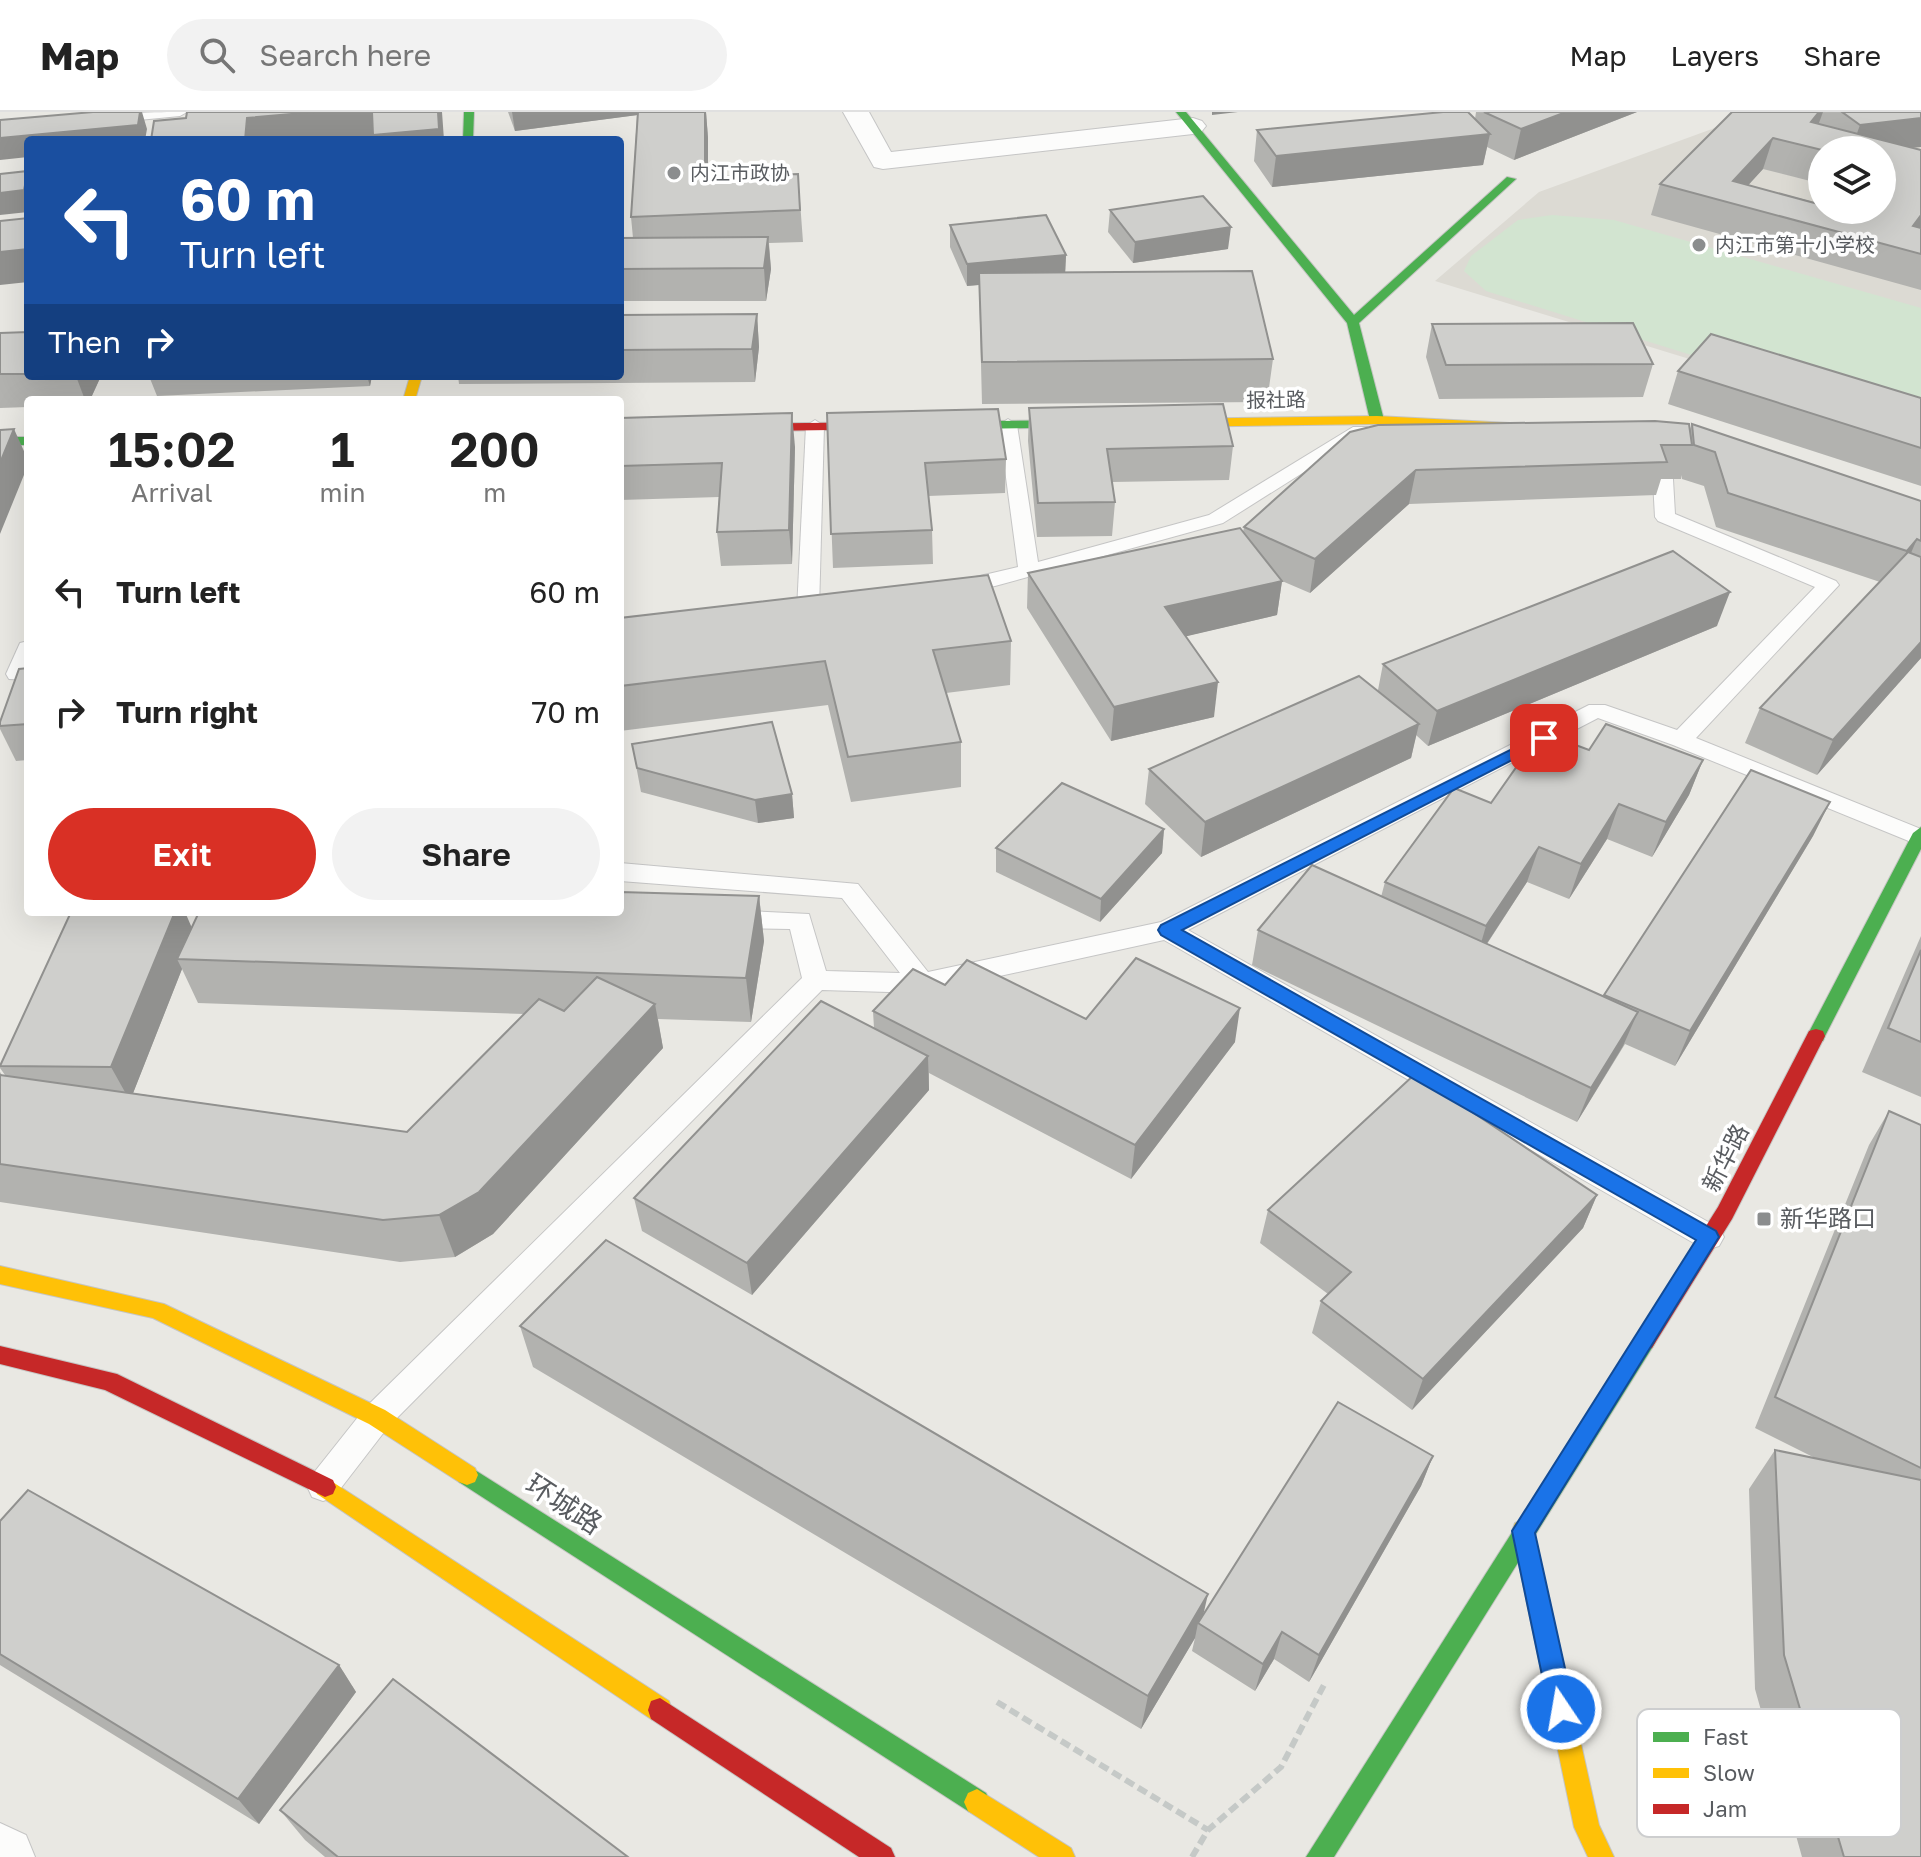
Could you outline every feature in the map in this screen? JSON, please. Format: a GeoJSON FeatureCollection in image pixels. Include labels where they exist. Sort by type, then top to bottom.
{"type":"FeatureCollection","features":[{"type":"Feature","properties":{"kind":"street"},"geometry":{"type":"LineString","coordinates":[[468,136],[469,112]]}},
{"type":"Feature","properties":{"kind":"street"},"geometry":{"type":"LineString","coordinates":[[856,112],[883,161],[1187,119],[1353,322],[1377,420]]}},
{"type":"Feature","properties":{"kind":"street"},"geometry":{"type":"LineString","coordinates":[[1353,322],[1511,179]]}},
{"type":"Feature","properties":{"kind":"street","name":"报社路"},"geometry":{"type":"LineString","coordinates":[[1146,423],[1377,420],[1535,429]]}},
{"type":"Feature","properties":{"kind":"street"},"geometry":{"type":"LineString","coordinates":[[624,429],[1100,424]]}},
{"type":"Feature","properties":{"kind":"street"},"geometry":{"type":"LineString","coordinates":[[0,441],[24,441]]}},
{"type":"Feature","properties":{"kind":"street","name":"新华路"},"geometry":{"type":"LineString","coordinates":[[1319,1857],[1725,1213],[1920,836]]}},
{"type":"Feature","properties":{"kind":"street","name":"环城路"},"geometry":{"type":"LineString","coordinates":[[0,1275],[157,1310],[377,1417],[1062,1857]]}},
{"type":"Feature","properties":{"kind":"street"},"geometry":{"type":"LineString","coordinates":[[0,1355],[109,1381],[323,1486],[882,1857]]}},
{"type":"Feature","properties":{"kind":"street"},"geometry":{"type":"LineString","coordinates":[[1523,1531],[1587,1827],[1601,1857]]}},
{"type":"Feature","properties":{"kind":"lane"},"geometry":{"type":"LineString","coordinates":[[90,120],[180,112]]}},
{"type":"Feature","properties":{"kind":"lane"},"geometry":{"type":"LineString","coordinates":[[943,589],[988,582],[1216,519],[1377,420]]}},
{"type":"Feature","properties":{"kind":"lane"},"geometry":{"type":"LineString","coordinates":[[1008,425],[1029,570]]}},
{"type":"Feature","properties":{"kind":"lane"},"geometry":{"type":"LineString","coordinates":[[808,610],[815,426]]}},
{"type":"Feature","properties":{"kind":"lane"},"geometry":{"type":"LineString","coordinates":[[1660,436],[1665,517],[1829,585],[1681,740]]}},
{"type":"Feature","properties":{"kind":"lane"},"geometry":{"type":"LineString","coordinates":[[24,657],[17,674],[24,673]]}},
{"type":"Feature","properties":{"kind":"lane"},"geometry":{"type":"LineString","coordinates":[[323,1486],[377,1417],[816,980],[922,983],[1167,930],[1597,710],[1681,740],[1920,836]]}},
{"type":"Feature","properties":{"kind":"lane"},"geometry":{"type":"LineString","coordinates":[[624,872],[849,890],[922,983]]}},
{"type":"Feature","properties":{"kind":"lane"},"geometry":{"type":"LineString","coordinates":[[704,919],[800,920],[816,980]]}},
{"type":"Feature","properties":{"kind":"lane"},"geometry":{"type":"LineString","coordinates":[[1167,930],[1709,1237]]}},
{"type":"Feature","properties":{"kind":"path"},"geometry":{"type":"LineString","coordinates":[[1192,1857],[1208,1830],[1281,1767],[1326,1681]]}},
{"type":"Feature","properties":{"kind":"path"},"geometry":{"type":"LineString","coordinates":[[997,1702],[1208,1830]]}},
{"type":"Feature","properties":{"kind":"shaded area","name":"内江市第十小学校"},"geometry":{"type":"Polygon","coordinates":[[[1745,112],[1921,112],[1921,430],[1435,281],[1539,192],[1712,129],[1745,112]]]}},
{"type":"Feature","properties":{"kind":"green space"},"geometry":{"type":"Polygon","coordinates":[[[1552,215],[1614,220],[1921,308],[1921,419],[1887,416],[1486,291],[1464,271],[1471,256],[1518,220],[1552,215]]]}},
{"type":"Feature","properties":{"kind":"building"},"geometry":{"type":"Polygon","coordinates":[[[93,112],[140,112],[138,125],[0,138],[0,120],[93,112]]]}},
{"type":"Feature","properties":{"kind":"building"},"geometry":{"type":"Polygon","coordinates":[[[187,112],[314,112],[247,118],[245,136],[152,136],[154,121],[186,118],[187,112]]]}},
{"type":"Feature","properties":{"kind":"building"},"geometry":{"type":"Polygon","coordinates":[[[372,112],[438,112],[439,129],[373,135],[372,112]]]}},
{"type":"Feature","properties":{"kind":"building"},"geometry":{"type":"Polygon","coordinates":[[[638,112],[705,112],[705,177],[798,174],[800,210],[631,217],[638,112]]]}},
{"type":"Feature","properties":{"kind":"building"},"geometry":{"type":"Polygon","coordinates":[[[1468,112],[1490,134],[1276,156],[1257,130],[1468,112]]]}},
{"type":"Feature","properties":{"kind":"building"},"geometry":{"type":"Polygon","coordinates":[[[1484,112],[1566,112],[1521,129],[1484,112]]]}},
{"type":"Feature","properties":{"kind":"building"},"geometry":{"type":"Polygon","coordinates":[[[1732,112],[1819,112],[1811,122],[1866,136],[1808,136],[1808,147],[1773,138],[1733,181],[1808,201],[1808,224],[1660,184],[1732,112]]]}},
{"type":"Feature","properties":{"kind":"building"},"geometry":{"type":"Polygon","coordinates":[[[1842,112],[1921,112],[1921,118],[1860,125],[1842,112]]]}},
{"type":"Feature","properties":{"kind":"building"},"geometry":{"type":"Polygon","coordinates":[[[1896,144],[1921,150],[1921,215],[1913,226],[1921,228],[1921,254],[1809,224],[1896,224],[1896,144]]]}},
{"type":"Feature","properties":{"kind":"building"},"geometry":{"type":"Polygon","coordinates":[[[24,171],[24,190],[0,193],[0,174],[24,171]]]}},
{"type":"Feature","properties":{"kind":"building"},"geometry":{"type":"Polygon","coordinates":[[[1203,196],[1231,227],[1135,242],[1110,210],[1203,196]]]}},
{"type":"Feature","properties":{"kind":"building"},"geometry":{"type":"Polygon","coordinates":[[[1046,215],[1066,255],[967,264],[950,225],[1046,215]]]}},
{"type":"Feature","properties":{"kind":"building"},"geometry":{"type":"Polygon","coordinates":[[[24,218],[24,249],[0,252],[0,221],[24,218]]]}},
{"type":"Feature","properties":{"kind":"building"},"geometry":{"type":"Polygon","coordinates":[[[768,237],[764,268],[624,269],[624,238],[768,237]]]}},
{"type":"Feature","properties":{"kind":"building"},"geometry":{"type":"Polygon","coordinates":[[[1252,271],[1273,359],[982,362],[979,273],[1252,271]]]}},
{"type":"Feature","properties":{"kind":"building"},"geometry":{"type":"Polygon","coordinates":[[[757,314],[752,349],[624,350],[624,315],[757,314]]]}},
{"type":"Feature","properties":{"kind":"building"},"geometry":{"type":"Polygon","coordinates":[[[1633,323],[1653,364],[1446,365],[1432,324],[1633,323]]]}},
{"type":"Feature","properties":{"kind":"building"},"geometry":{"type":"Polygon","coordinates":[[[24,332],[24,374],[0,374],[0,333],[24,332]]]}},
{"type":"Feature","properties":{"kind":"building"},"geometry":{"type":"Polygon","coordinates":[[[1711,334],[1921,398],[1921,448],[1678,371],[1711,334]]]}},
{"type":"Feature","properties":{"kind":"building"},"geometry":{"type":"Polygon","coordinates":[[[1223,404],[1233,446],[1107,449],[1115,502],[1038,503],[1029,408],[1223,404]]]}},
{"type":"Feature","properties":{"kind":"building"},"geometry":{"type":"Polygon","coordinates":[[[998,409],[1006,459],[925,463],[932,530],[831,534],[827,413],[998,409]]]}},
{"type":"Feature","properties":{"kind":"building"},"geometry":{"type":"Polygon","coordinates":[[[792,413],[789,530],[717,532],[722,463],[624,466],[624,418],[792,413]]]}},
{"type":"Feature","properties":{"kind":"building"},"geometry":{"type":"Polygon","coordinates":[[[1655,421],[1689,424],[1692,445],[1661,445],[1667,462],[1416,470],[1315,559],[1244,527],[1350,432],[1378,425],[1655,421]]]}},
{"type":"Feature","properties":{"kind":"building"},"geometry":{"type":"Polygon","coordinates":[[[1692,424],[1921,501],[1921,541],[1917,539],[1907,551],[1728,493],[1715,452],[1694,445],[1692,424]]]}},
{"type":"Feature","properties":{"kind":"building"},"geometry":{"type":"Polygon","coordinates":[[[14,429],[0,463],[0,430],[14,429]]]}},
{"type":"Feature","properties":{"kind":"building"},"geometry":{"type":"Polygon","coordinates":[[[1240,528],[1282,581],[1165,607],[1218,682],[1114,707],[1028,573],[1240,528]]]}},
{"type":"Feature","properties":{"kind":"building"},"geometry":{"type":"Polygon","coordinates":[[[1673,551],[1730,592],[1437,711],[1383,664],[1673,551]]]}},
{"type":"Feature","properties":{"kind":"building"},"geometry":{"type":"Polygon","coordinates":[[[1908,552],[1921,557],[1921,642],[1833,740],[1760,708],[1908,552]]]}},
{"type":"Feature","properties":{"kind":"building"},"geometry":{"type":"Polygon","coordinates":[[[988,575],[1011,641],[933,650],[961,742],[848,757],[825,661],[624,686],[624,618],[988,575]]]}},
{"type":"Feature","properties":{"kind":"building"},"geometry":{"type":"Polygon","coordinates":[[[24,668],[24,724],[0,726],[0,722],[19,669],[24,668]]]}},
{"type":"Feature","properties":{"kind":"building"},"geometry":{"type":"Polygon","coordinates":[[[1359,676],[1419,724],[1205,822],[1149,769],[1359,676]]]}},
{"type":"Feature","properties":{"kind":"building"},"geometry":{"type":"Polygon","coordinates":[[[772,722],[792,794],[755,800],[637,768],[632,744],[772,722]]]}},
{"type":"Feature","properties":{"kind":"building"},"geometry":{"type":"Polygon","coordinates":[[[1606,724],[1703,760],[1666,822],[1619,804],[1581,864],[1539,847],[1486,926],[1385,882],[1454,788],[1491,803],[1541,732],[1589,750],[1606,724]]]}},
{"type":"Feature","properties":{"kind":"building"},"geometry":{"type":"Polygon","coordinates":[[[1751,770],[1830,802],[1690,1031],[1604,995],[1751,770]]]}},
{"type":"Feature","properties":{"kind":"building"},"geometry":{"type":"Polygon","coordinates":[[[1062,783],[1164,829],[1101,899],[996,848],[1062,783]]]}},
{"type":"Feature","properties":{"kind":"building"},"geometry":{"type":"Polygon","coordinates":[[[1312,865],[1638,1012],[1591,1088],[1258,930],[1312,865]]]}},
{"type":"Feature","properties":{"kind":"building"},"geometry":{"type":"Polygon","coordinates":[[[624,892],[759,896],[746,978],[177,959],[197,916],[624,916],[624,892]]]}},
{"type":"Feature","properties":{"kind":"building"},"geometry":{"type":"Polygon","coordinates":[[[69,916],[173,916],[111,1067],[0,1066],[69,916]]]}},
{"type":"Feature","properties":{"kind":"building"},"geometry":{"type":"Polygon","coordinates":[[[1921,950],[1921,1042],[1888,1028],[1921,950]]]}},
{"type":"Feature","properties":{"kind":"building"},"geometry":{"type":"Polygon","coordinates":[[[1136,958],[1240,1008],[1135,1145],[873,1011],[913,969],[945,985],[967,960],[1086,1019],[1136,958]]]}},
{"type":"Feature","properties":{"kind":"building"},"geometry":{"type":"Polygon","coordinates":[[[597,977],[655,1004],[479,1192],[439,1215],[383,1220],[0,1164],[0,1075],[407,1132],[539,999],[564,1011],[597,977]]]}},
{"type":"Feature","properties":{"kind":"building"},"geometry":{"type":"Polygon","coordinates":[[[821,1001],[928,1056],[747,1263],[634,1198],[821,1001]]]}},
{"type":"Feature","properties":{"kind":"building"},"geometry":{"type":"Polygon","coordinates":[[[1415,1074],[1597,1195],[1423,1379],[1321,1301],[1351,1272],[1268,1210],[1415,1074]]]}},
{"type":"Feature","properties":{"kind":"building"},"geometry":{"type":"Polygon","coordinates":[[[1889,1111],[1921,1125],[1921,1468],[1775,1397],[1889,1111]]]}},
{"type":"Feature","properties":{"kind":"building"},"geometry":{"type":"Polygon","coordinates":[[[606,1240],[1208,1594],[1148,1696],[520,1326],[606,1240]]]}},
{"type":"Feature","properties":{"kind":"building"},"geometry":{"type":"Polygon","coordinates":[[[1338,1402],[1433,1456],[1319,1655],[1282,1632],[1263,1664],[1198,1623],[1338,1402]]]}},
{"type":"Feature","properties":{"kind":"building"},"geometry":{"type":"Polygon","coordinates":[[[1775,1450],[1921,1480],[1921,1857],[1844,1857],[1838,1837],[1901,1837],[1901,1709],[1800,1709],[1784,1655],[1775,1450]]]}},
{"type":"Feature","properties":{"kind":"building"},"geometry":{"type":"Polygon","coordinates":[[[28,1490],[339,1665],[238,1799],[0,1654],[0,1521],[28,1490]]]}},
{"type":"Feature","properties":{"kind":"building"},"geometry":{"type":"Polygon","coordinates":[[[393,1679],[628,1857],[338,1857],[280,1810],[393,1679]]]}},
{"type":"Feature","properties":{"kind":"traffic: fast"},"geometry":{"type":"LineString","coordinates":[[468,136],[469,112]]}},
{"type":"Feature","properties":{"kind":"traffic: fast"},"geometry":{"type":"LineString","coordinates":[[1181,112],[1353,322]]}},
{"type":"Feature","properties":{"kind":"traffic: fast"},"geometry":{"type":"LineString","coordinates":[[1377,420],[1353,322],[1511,179]]}},
{"type":"Feature","properties":{"kind":"traffic: fast"},"geometry":{"type":"LineString","coordinates":[[896,426],[1087,424]]}},
{"type":"Feature","properties":{"kind":"traffic: fast"},"geometry":{"type":"LineString","coordinates":[[0,441],[24,441]]}},
{"type":"Feature","properties":{"kind":"traffic: fast"},"geometry":{"type":"LineString","coordinates":[[1816,1036],[1921,833]]}},
{"type":"Feature","properties":{"kind":"traffic: fast"},"geometry":{"type":"LineString","coordinates":[[1319,1857],[1645,1341]]}},
{"type":"Feature","properties":{"kind":"traffic: fast"},"geometry":{"type":"LineString","coordinates":[[467,1475],[977,1802]]}},
{"type":"Feature","properties":{"kind":"traffic: slow"},"geometry":{"type":"LineString","coordinates":[[410,396],[415,380]]}},
{"type":"Feature","properties":{"kind":"traffic: slow"},"geometry":{"type":"LineString","coordinates":[[1167,423],[1377,420],[1510,427]]}},
{"type":"Feature","properties":{"kind":"traffic: slow"},"geometry":{"type":"LineString","coordinates":[[0,1275],[157,1310],[377,1417],[467,1475]]}},
{"type":"Feature","properties":{"kind":"traffic: slow"},"geometry":{"type":"LineString","coordinates":[[325,1487],[660,1710]]}},
{"type":"Feature","properties":{"kind":"traffic: slow"},"geometry":{"type":"LineString","coordinates":[[1523,1531],[1587,1827],[1601,1857]]}},
{"type":"Feature","properties":{"kind":"traffic: slow"},"geometry":{"type":"LineString","coordinates":[[977,1802],[1062,1857]]}},
{"type":"Feature","properties":{"kind":"traffic: jam"},"geometry":{"type":"LineString","coordinates":[[624,429],[896,426]]}},
{"type":"Feature","properties":{"kind":"traffic: jam"},"geometry":{"type":"LineString","coordinates":[[1645,1341],[1725,1213],[1816,1036]]}},
{"type":"Feature","properties":{"kind":"traffic: jam"},"geometry":{"type":"LineString","coordinates":[[0,1355],[109,1381],[325,1487]]}},
{"type":"Feature","properties":{"kind":"traffic: jam"},"geometry":{"type":"LineString","coordinates":[[660,1710],[882,1857]]}},
{"type":"Feature","properties":{"kind":"place","name":"内江市政协"},"geometry":{"type":"Point","coordinates":[674,173]}},
{"type":"Feature","properties":{"kind":"place","name":"内江市第十小学校"},"geometry":{"type":"Point","coordinates":[1699,245]}},
{"type":"Feature","properties":{"kind":"place","name":"新华路口"},"geometry":{"type":"Point","coordinates":[1764,1219]}},
{"type":"Feature","properties":{"kind":"route"},"geometry":{"type":"LineString","coordinates":[[1544,738],[1167,930],[1709,1237],[1523,1531],[1561,1709]]}}]}
